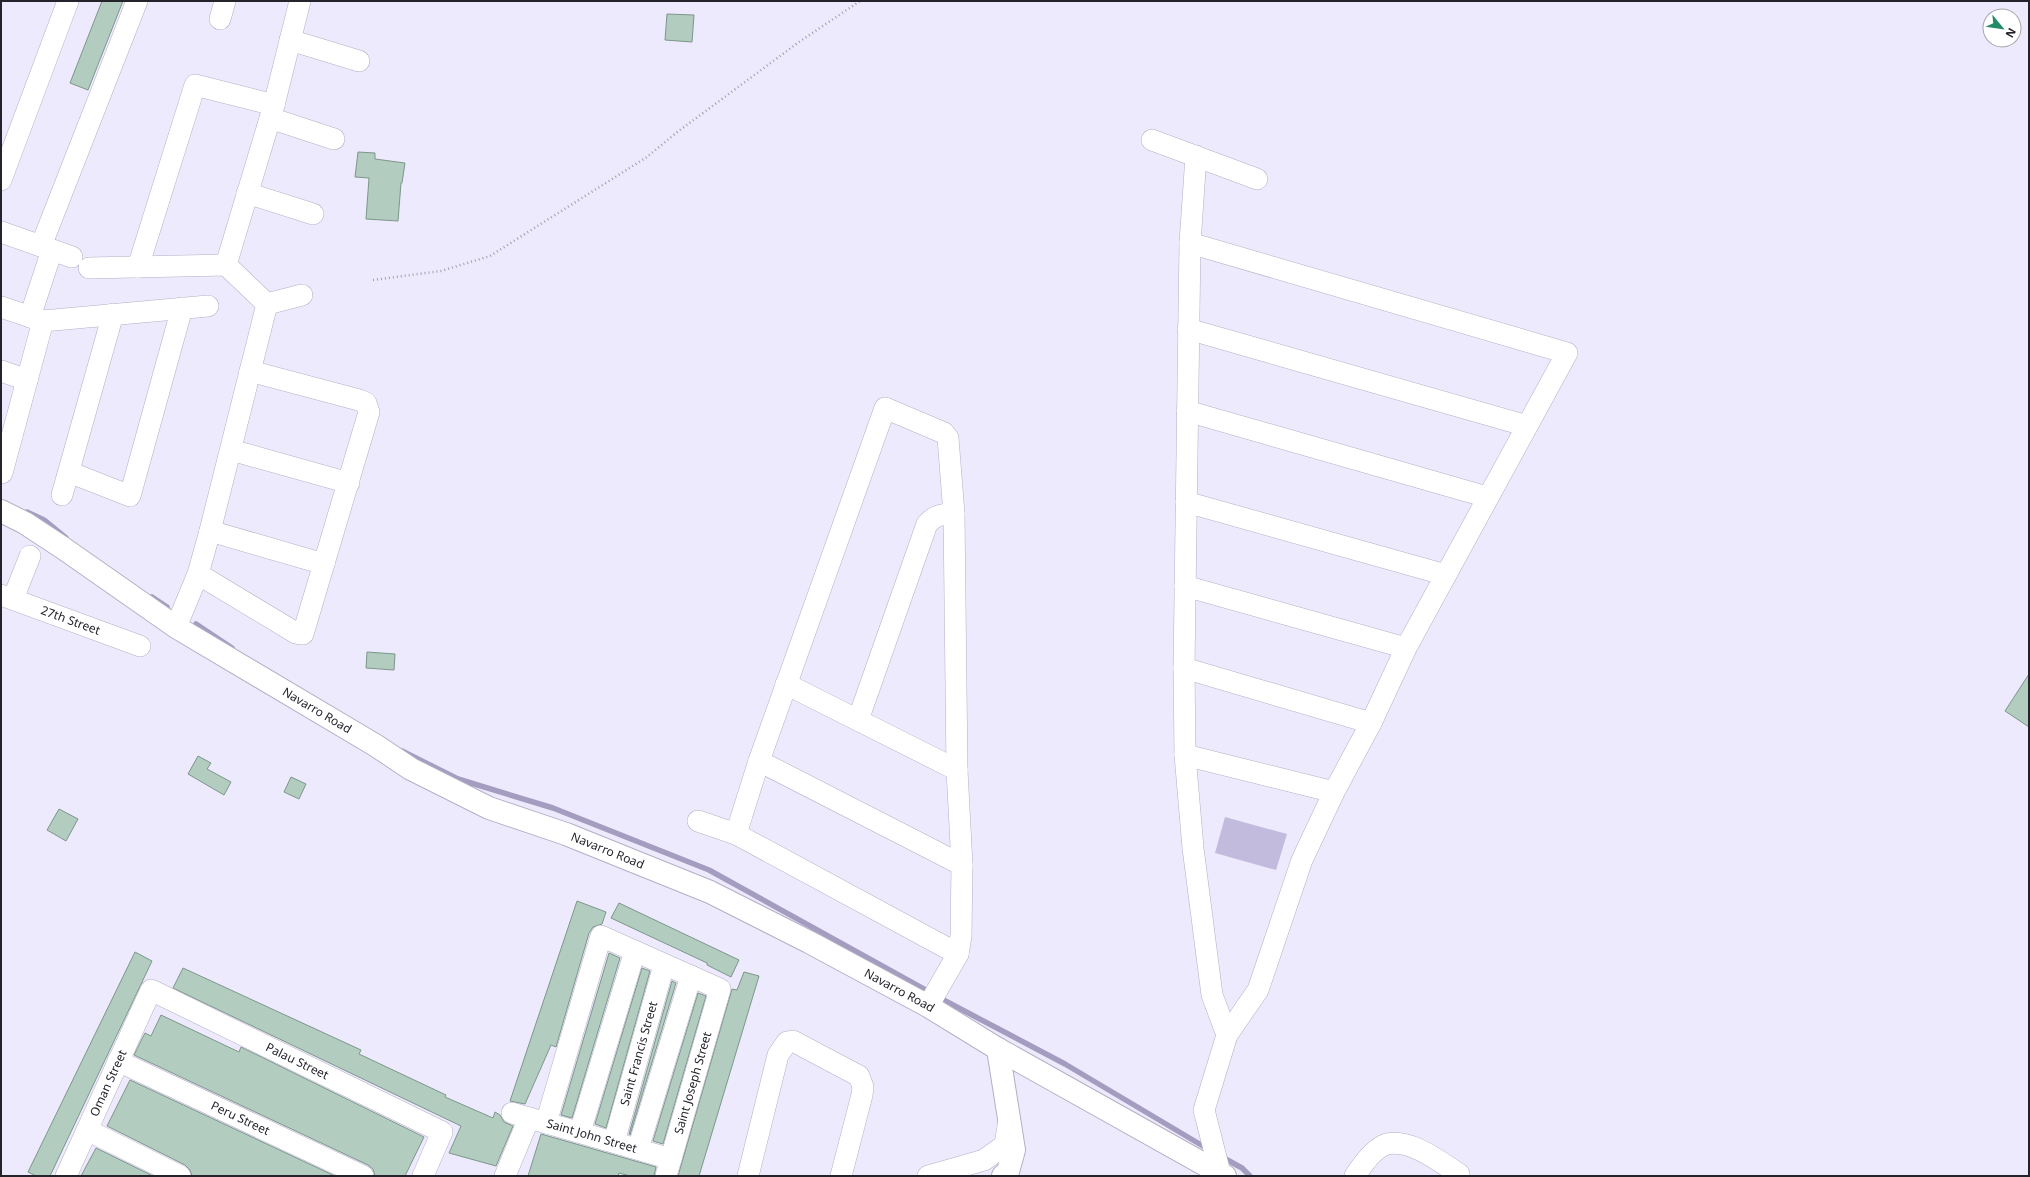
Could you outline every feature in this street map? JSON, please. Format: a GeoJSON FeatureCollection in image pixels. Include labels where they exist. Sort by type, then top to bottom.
{"type":"FeatureCollection","features":[{"type":"Feature","properties":{"kind":"street"},"geometry":{"type":"LineString","coordinates":[[1,180],[68,1]]}},
{"type":"Feature","properties":{"kind":"street"},"geometry":{"type":"LineString","coordinates":[[2,473],[6,441],[27,380],[46,248],[137,1]]}},
{"type":"Feature","properties":{"kind":"street"},"geometry":{"type":"LineString","coordinates":[[226,265],[272,111],[300,1]]}},
{"type":"Feature","properties":{"kind":"street"},"geometry":{"type":"LineString","coordinates":[[290,40],[360,61]]}},
{"type":"Feature","properties":{"kind":"street"},"geometry":{"type":"LineString","coordinates":[[138,267],[195,85],[272,111],[334,139]]}},
{"type":"Feature","properties":{"kind":"street"},"geometry":{"type":"LineString","coordinates":[[1152,140],[1257,179]]}},
{"type":"Feature","properties":{"kind":"street"},"geometry":{"type":"LineString","coordinates":[[1196,156],[1190,243],[1188,329],[1184,668],[1185,755],[1193,848],[1212,995],[1227,1035]]}},
{"type":"Feature","properties":{"kind":"street"},"geometry":{"type":"LineString","coordinates":[[247,193],[313,214]]}},
{"type":"Feature","properties":{"kind":"street"},"geometry":{"type":"LineString","coordinates":[[1,232],[72,257]]}},
{"type":"Feature","properties":{"kind":"street"},"geometry":{"type":"LineString","coordinates":[[1190,243],[1567,353],[1487,497],[1406,648],[1371,723],[1334,792],[1302,860],[1258,990],[1227,1035],[1204,1110],[1219,1163]]}},
{"type":"Feature","properties":{"kind":"street"},"geometry":{"type":"LineString","coordinates":[[89,268],[226,265],[267,304]]}},
{"type":"Feature","properties":{"kind":"street"},"geometry":{"type":"LineString","coordinates":[[267,304],[302,295]]}},
{"type":"Feature","properties":{"kind":"street"},"geometry":{"type":"LineString","coordinates":[[176,627],[198,574],[231,450],[267,304]]}},
{"type":"Feature","properties":{"kind":"street"},"geometry":{"type":"LineString","coordinates":[[1,307],[36,319],[208,306]]}},
{"type":"Feature","properties":{"kind":"street"},"geometry":{"type":"LineString","coordinates":[[69,472],[130,496],[182,308]]}},
{"type":"Feature","properties":{"kind":"street"},"geometry":{"type":"LineString","coordinates":[[62,495],[113,314]]}},
{"type":"Feature","properties":{"kind":"street"},"geometry":{"type":"LineString","coordinates":[[1188,329],[1527,426]]}},
{"type":"Feature","properties":{"kind":"street"},"geometry":{"type":"LineString","coordinates":[[1,371],[27,380]]}},
{"type":"Feature","properties":{"kind":"street"},"geometry":{"type":"LineString","coordinates":[[198,574],[300,635],[303,634],[369,412],[366,403],[250,371]]}},
{"type":"Feature","properties":{"kind":"street"},"geometry":{"type":"LineString","coordinates":[[736,834],[759,761],[885,408],[944,434],[948,438],[954,514],[957,770],[962,865],[961,936],[958,954],[932,998]]}},
{"type":"Feature","properties":{"kind":"street"},"geometry":{"type":"LineString","coordinates":[[1187,411],[1487,497]]}},
{"type":"Feature","properties":{"kind":"street"},"geometry":{"type":"LineString","coordinates":[[231,450],[349,483]]}},
{"type":"Feature","properties":{"kind":"street"},"geometry":{"type":"LineString","coordinates":[[1186,502],[1446,575]]}},
{"type":"Feature","properties":{"kind":"street","name":"Navarro Road"},"geometry":{"type":"LineString","coordinates":[[1,511],[25,523],[63,548],[176,627],[439,784],[489,808],[566,834],[710,892],[809,942],[932,998],[998,1049],[1219,1163]]}},
{"type":"Feature","properties":{"kind":"street"},"geometry":{"type":"LineString","coordinates":[[858,720],[927,524],[932,518],[940,514],[954,514]]}},
{"type":"Feature","properties":{"kind":"street"},"geometry":{"type":"LineString","coordinates":[[210,531],[324,564]]}},
{"type":"Feature","properties":{"kind":"street"},"geometry":{"type":"LineString","coordinates":[[7,597],[30,556]]}},
{"type":"Feature","properties":{"kind":"street"},"geometry":{"type":"LineString","coordinates":[[1185,586],[1406,648]]}},
{"type":"Feature","properties":{"kind":"street","name":"27th Street"},"geometry":{"type":"LineString","coordinates":[[7,597],[140,646]]}},
{"type":"Feature","properties":{"kind":"street"},"geometry":{"type":"LineString","coordinates":[[1184,668],[1371,723]]}},
{"type":"Feature","properties":{"kind":"street"},"geometry":{"type":"LineString","coordinates":[[786,684],[957,770]]}},
{"type":"Feature","properties":{"kind":"street"},"geometry":{"type":"LineString","coordinates":[[1185,755],[1334,792]]}},
{"type":"Feature","properties":{"kind":"street"},"geometry":{"type":"LineString","coordinates":[[759,761],[962,865]]}},
{"type":"Feature","properties":{"kind":"street"},"geometry":{"type":"LineString","coordinates":[[698,821],[736,834],[958,954]]}},
{"type":"Feature","properties":{"kind":"street"},"geometry":{"type":"LineString","coordinates":[[508,1175],[601,936],[691,976],[638,1149]]}},
{"type":"Feature","properties":{"kind":"street"},"geometry":{"type":"LineString","coordinates":[[580,1132],[635,952]]}},
{"type":"Feature","properties":{"kind":"street","name":"Saint Francis Street"},"geometry":{"type":"LineString","coordinates":[[614,1142],[664,964]]}},
{"type":"Feature","properties":{"kind":"street","name":"Saint Joseph Street"},"geometry":{"type":"LineString","coordinates":[[669,1167],[720,989],[691,976]]}},
{"type":"Feature","properties":{"kind":"street","name":"Oman Street"},"geometry":{"type":"LineString","coordinates":[[66,1176],[151,990]]}},
{"type":"Feature","properties":{"kind":"street","name":"Palau Street"},"geometry":{"type":"LineString","coordinates":[[151,990],[442,1132],[423,1176]]}},
{"type":"Feature","properties":{"kind":"street"},"geometry":{"type":"LineString","coordinates":[[748,1176],[778,1056],[787,1042],[793,1041],[859,1076],[863,1087],[841,1176]]}},
{"type":"Feature","properties":{"kind":"street"},"geometry":{"type":"LineString","coordinates":[[998,1049],[1010,1117],[1014,1150],[1007,1175],[1003,1176]]}},
{"type":"Feature","properties":{"kind":"street","name":"Peru Street"},"geometry":{"type":"LineString","coordinates":[[118,1061],[363,1176]]}},
{"type":"Feature","properties":{"kind":"street"},"geometry":{"type":"LineString","coordinates":[[928,1176],[984,1160],[1005,1146],[1010,1117]]}},
{"type":"Feature","properties":{"kind":"street","name":"Saint John Street"},"geometry":{"type":"LineString","coordinates":[[529,1118],[638,1149],[669,1167]]}},
{"type":"Feature","properties":{"kind":"street"},"geometry":{"type":"LineString","coordinates":[[87,1130],[180,1176]]}},
{"type":"Feature","properties":{"kind":"street"},"geometry":{"type":"LineString","coordinates":[[1355,1176],[1368,1157],[1387,1144],[1413,1146],[1460,1174]]}},
{"type":"Feature","properties":{"kind":"path"},"geometry":{"type":"LineString","coordinates":[[373,280],[441,270],[490,256],[647,158],[676,133],[799,42],[860,1]]}},
{"type":"Feature","properties":{"kind":"shaded area"},"geometry":{"type":"Polygon","coordinates":[[[1225,817],[1287,834],[1276,870],[1215,853],[1225,817]]]}},
{"type":"Feature","properties":{"kind":"building"},"geometry":{"type":"Polygon","coordinates":[[[102,1],[123,1],[88,90],[70,83],[102,1]]]}},
{"type":"Feature","properties":{"kind":"building"},"geometry":{"type":"Polygon","coordinates":[[[667,14],[694,15],[692,42],[665,40],[667,14]]]}},
{"type":"Feature","properties":{"kind":"building"},"geometry":{"type":"Polygon","coordinates":[[[358,152],[375,153],[375,159],[405,163],[401,183],[398,221],[366,219],[369,178],[355,177],[358,152]]]}},
{"type":"Feature","properties":{"kind":"building"},"geometry":{"type":"Polygon","coordinates":[[[367,652],[395,654],[394,670],[366,668],[367,652]]]}},
{"type":"Feature","properties":{"kind":"building"},"geometry":{"type":"Polygon","coordinates":[[[2029,674],[2029,727],[2005,711],[2029,674]]]}},
{"type":"Feature","properties":{"kind":"building"},"geometry":{"type":"Polygon","coordinates":[[[198,756],[211,763],[207,769],[231,782],[224,795],[188,774],[198,756]]]}},
{"type":"Feature","properties":{"kind":"building"},"geometry":{"type":"Polygon","coordinates":[[[291,777],[306,784],[299,799],[284,792],[291,777]]]}},
{"type":"Feature","properties":{"kind":"building"},"geometry":{"type":"Polygon","coordinates":[[[59,809],[78,819],[66,841],[47,830],[59,809]]]}},
{"type":"Feature","properties":{"kind":"building"},"geometry":{"type":"Polygon","coordinates":[[[577,901],[606,912],[602,924],[593,927],[589,933],[556,1047],[551,1045],[525,1104],[510,1101],[577,901]]]}},
{"type":"Feature","properties":{"kind":"building"},"geometry":{"type":"Polygon","coordinates":[[[619,903],[739,960],[731,977],[707,965],[707,963],[611,918],[619,903]]]}},
{"type":"Feature","properties":{"kind":"building"},"geometry":{"type":"Polygon","coordinates":[[[135,952],[152,961],[50,1176],[36,1176],[28,1172],[135,952]]]}},
{"type":"Feature","properties":{"kind":"building"},"geometry":{"type":"Polygon","coordinates":[[[609,953],[620,958],[572,1118],[561,1115],[609,953]]]}},
{"type":"Feature","properties":{"kind":"building"},"geometry":{"type":"Polygon","coordinates":[[[183,968],[361,1050],[359,1054],[446,1095],[445,1097],[493,1118],[495,1112],[500,1115],[504,1122],[513,1126],[496,1166],[449,1153],[461,1126],[173,988],[183,968]]]}},
{"type":"Feature","properties":{"kind":"building"},"geometry":{"type":"Polygon","coordinates":[[[642,968],[650,971],[606,1128],[595,1124],[642,968]]]}},
{"type":"Feature","properties":{"kind":"building"},"geometry":{"type":"Polygon","coordinates":[[[744,972],[759,976],[699,1176],[678,1176],[732,989],[737,990],[744,972]]]}},
{"type":"Feature","properties":{"kind":"building"},"geometry":{"type":"Polygon","coordinates":[[[672,981],[676,983],[630,1135],[629,1134],[672,981]]]}},
{"type":"Feature","properties":{"kind":"building"},"geometry":{"type":"Polygon","coordinates":[[[698,993],[706,996],[663,1144],[653,1141],[698,993]]]}},
{"type":"Feature","properties":{"kind":"building"},"geometry":{"type":"Polygon","coordinates":[[[161,1015],[239,1052],[241,1047],[424,1137],[405,1176],[375,1176],[373,1169],[368,1165],[134,1055],[145,1033],[151,1036],[161,1015]]]}},
{"type":"Feature","properties":{"kind":"building"},"geometry":{"type":"Polygon","coordinates":[[[130,1080],[335,1176],[192,1176],[190,1170],[185,1165],[107,1126],[130,1080]]]}},
{"type":"Feature","properties":{"kind":"building"},"geometry":{"type":"Polygon","coordinates":[[[541,1134],[656,1167],[654,1176],[630,1176],[619,1173],[618,1176],[528,1176],[541,1134]]]}},
{"type":"Feature","properties":{"kind":"building"},"geometry":{"type":"Polygon","coordinates":[[[96,1148],[153,1176],[81,1176],[96,1148]]]}},
{"type":"Feature","properties":{"kind":"waterway"},"geometry":{"type":"LineString","coordinates":[[27,512],[44,520],[66,538]]}},
{"type":"Feature","properties":{"kind":"waterway"},"geometry":{"type":"LineString","coordinates":[[152,597],[167,607]]}},
{"type":"Feature","properties":{"kind":"waterway"},"geometry":{"type":"LineString","coordinates":[[196,624],[232,648]]}},
{"type":"Feature","properties":{"kind":"waterway"},"geometry":{"type":"LineString","coordinates":[[402,751],[458,779],[553,808],[709,870],[931,993]]}},
{"type":"Feature","properties":{"kind":"waterway"},"geometry":{"type":"LineString","coordinates":[[938,997],[1065,1064],[1208,1149]]}},
{"type":"Feature","properties":{"kind":"waterway"},"geometry":{"type":"LineString","coordinates":[[1222,1157],[1242,1168],[1250,1176]]}}]}
